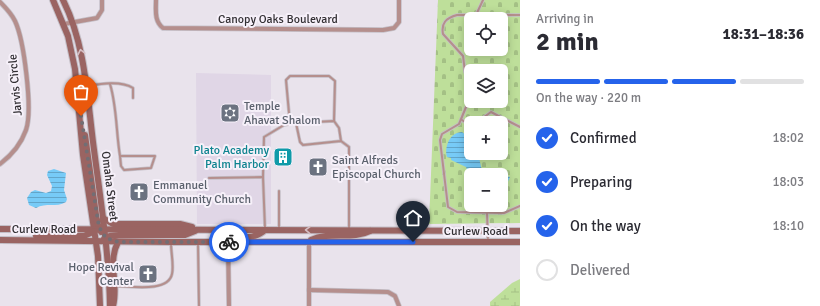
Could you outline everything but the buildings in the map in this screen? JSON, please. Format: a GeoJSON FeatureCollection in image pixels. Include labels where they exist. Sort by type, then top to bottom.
{"type":"FeatureCollection","features":[{"type":"Feature","properties":{"kind":"main road","name":"Omaha Street"},"geometry":{"type":"LineString","coordinates":[[53,0],[64,24],[71,50],[78,104],[111,306]]}},
{"type":"Feature","properties":{"kind":"main road","name":"Omaha Street"},"geometry":{"type":"LineString","coordinates":[[63,0],[74,22],[82,57],[103,218],[99,235],[98,256],[100,306]]}},
{"type":"Feature","properties":{"kind":"main road"},"geometry":{"type":"LineString","coordinates":[[103,218],[113,224],[180,224],[200,229]]}},
{"type":"Feature","properties":{"kind":"main road","name":"Curlew Road"},"geometry":{"type":"LineString","coordinates":[[0,229],[85,229],[118,242],[520,242]]}},
{"type":"Feature","properties":{"kind":"main road","name":"Curlew Road"},"geometry":{"type":"LineString","coordinates":[[0,240],[200,229],[520,231]]}},
{"type":"Feature","properties":{"kind":"main road"},"geometry":{"type":"LineString","coordinates":[[209,242],[217,237],[256,236],[265,230]]}},
{"type":"Feature","properties":{"kind":"main road"},"geometry":{"type":"LineString","coordinates":[[309,241],[319,236],[362,235],[372,231]]}},
{"type":"Feature","properties":{"kind":"main road"},"geometry":{"type":"LineString","coordinates":[[0,236],[99,235]]}},
{"type":"Feature","properties":{"kind":"main road"},"geometry":{"type":"LineString","coordinates":[[111,306],[115,298],[113,254],[118,242]]}},
{"type":"Feature","properties":{"kind":"street"},"geometry":{"type":"LineString","coordinates":[[64,24],[97,18],[102,10],[102,0]]}},
{"type":"Feature","properties":{"kind":"street","name":"Canopy Oaks Boulevard"},"geometry":{"type":"LineString","coordinates":[[156,0],[158,24],[163,28],[383,30],[394,28],[400,22],[399,0]]}},
{"type":"Feature","properties":{"kind":"street","name":"Jarvis Circle"},"geometry":{"type":"LineString","coordinates":[[0,2],[10,12],[18,30],[29,116],[22,139],[12,153],[0,164]]}},
{"type":"Feature","properties":{"kind":"street"},"geometry":{"type":"LineString","coordinates":[[309,241],[309,306]]}},
{"type":"Feature","properties":{"kind":"street"},"geometry":{"type":"LineString","coordinates":[[228,242],[229,306]]}},
{"type":"Feature","properties":{"kind":"street"},"geometry":{"type":"LineString","coordinates":[[309,290],[388,292],[395,296],[399,306]]}},
{"type":"Feature","properties":{"kind":"lane"},"geometry":{"type":"LineString","coordinates":[[477,12],[482,0]]}},
{"type":"Feature","properties":{"kind":"lane"},"geometry":{"type":"LineString","coordinates":[[508,15],[520,15]]}},
{"type":"Feature","properties":{"kind":"lane"},"geometry":{"type":"LineString","coordinates":[[464,16],[448,17],[443,23],[442,29],[443,34],[463,56],[464,64]]}},
{"type":"Feature","properties":{"kind":"lane"},"geometry":{"type":"LineString","coordinates":[[290,124],[286,80],[290,76],[329,76],[335,81],[334,121],[339,128],[342,140],[349,147],[349,231]]}},
{"type":"Feature","properties":{"kind":"lane"},"geometry":{"type":"LineString","coordinates":[[110,84],[113,95],[121,166],[124,170],[147,169],[153,165],[155,156],[120,156]]}},
{"type":"Feature","properties":{"kind":"lane"},"geometry":{"type":"LineString","coordinates":[[77,87],[110,84],[129,85],[133,88],[133,98]]}},
{"type":"Feature","properties":{"kind":"lane"},"geometry":{"type":"LineString","coordinates":[[465,108],[462,114],[462,120],[459,124],[442,134],[440,140],[448,207],[457,212],[487,213],[508,212],[520,206]]}},
{"type":"Feature","properties":{"kind":"lane"},"geometry":{"type":"LineString","coordinates":[[486,116],[491,112],[499,116]]}},
{"type":"Feature","properties":{"kind":"lane"},"geometry":{"type":"LineString","coordinates":[[265,230],[263,177],[264,137],[284,125],[334,121]]}},
{"type":"Feature","properties":{"kind":"lane"},"geometry":{"type":"LineString","coordinates":[[508,121],[520,127]]}},
{"type":"Feature","properties":{"kind":"lane"},"geometry":{"type":"LineString","coordinates":[[296,123],[300,142],[303,145],[342,140]]}},
{"type":"Feature","properties":{"kind":"lane"},"geometry":{"type":"LineString","coordinates":[[209,178],[263,177]]}},
{"type":"Feature","properties":{"kind":"lane"},"geometry":{"type":"LineString","coordinates":[[279,191],[279,230]]}},
{"type":"Feature","properties":{"kind":"lane"},"geometry":{"type":"LineString","coordinates":[[487,213],[488,242]]}},
{"type":"Feature","properties":{"kind":"lane"},"geometry":{"type":"LineString","coordinates":[[115,286],[158,287],[167,283],[172,274],[171,242]]}},
{"type":"Feature","properties":{"kind":"lane"},"geometry":{"type":"LineString","coordinates":[[198,242],[199,306]]}},
{"type":"Feature","properties":{"kind":"shaded area"},"geometry":{"type":"Polygon","coordinates":[[[196,73],[271,75],[271,224],[197,224],[196,73]]]}},
{"type":"Feature","properties":{"kind":"green space"},"geometry":{"type":"Polygon","coordinates":[[[438,0],[520,0],[520,223],[429,224],[438,0]]]}},
{"type":"Feature","properties":{"kind":"green space"},"geometry":{"type":"Polygon","coordinates":[[[520,279],[520,306],[490,306],[490,302],[512,283],[520,279]]]}},
{"type":"Feature","properties":{"kind":"water"},"geometry":{"type":"Polygon","coordinates":[[[462,132],[464,134],[464,160],[480,160],[481,168],[466,168],[447,157],[447,145],[451,137],[462,132]]]}},
{"type":"Feature","properties":{"kind":"water"},"geometry":{"type":"Polygon","coordinates":[[[54,169],[66,173],[64,190],[67,199],[66,202],[58,205],[44,205],[36,208],[29,205],[27,198],[31,192],[35,190],[46,193],[51,191],[52,186],[47,175],[48,171],[54,169]]]}},
{"type":"Feature","properties":{"kind":"way so far"},"geometry":{"type":"LineString","coordinates":[[81,116],[88,153],[97,222],[102,234],[106,238],[118,242],[229,242]]}},
{"type":"Feature","properties":{"kind":"place","name":"Temple Ahavat Shalom"},"geometry":{"type":"Point","coordinates":[230,113]}},
{"type":"Feature","properties":{"kind":"place","name":"Plato Academy Palm Harbor"},"geometry":{"type":"Point","coordinates":[283,157]}},
{"type":"Feature","properties":{"kind":"place","name":"Saint Alfreds Episcopal Church"},"geometry":{"type":"Point","coordinates":[318,167]}},
{"type":"Feature","properties":{"kind":"place","name":"Emmanuel Community Church"},"geometry":{"type":"Point","coordinates":[139,192]}},
{"type":"Feature","properties":{"kind":"place","name":"Hope Revival Center"},"geometry":{"type":"Point","coordinates":[148,274]}},
{"type":"Feature","properties":{"kind":"route"},"geometry":{"type":"LineString","coordinates":[[229,242],[413,242]]}}]}
